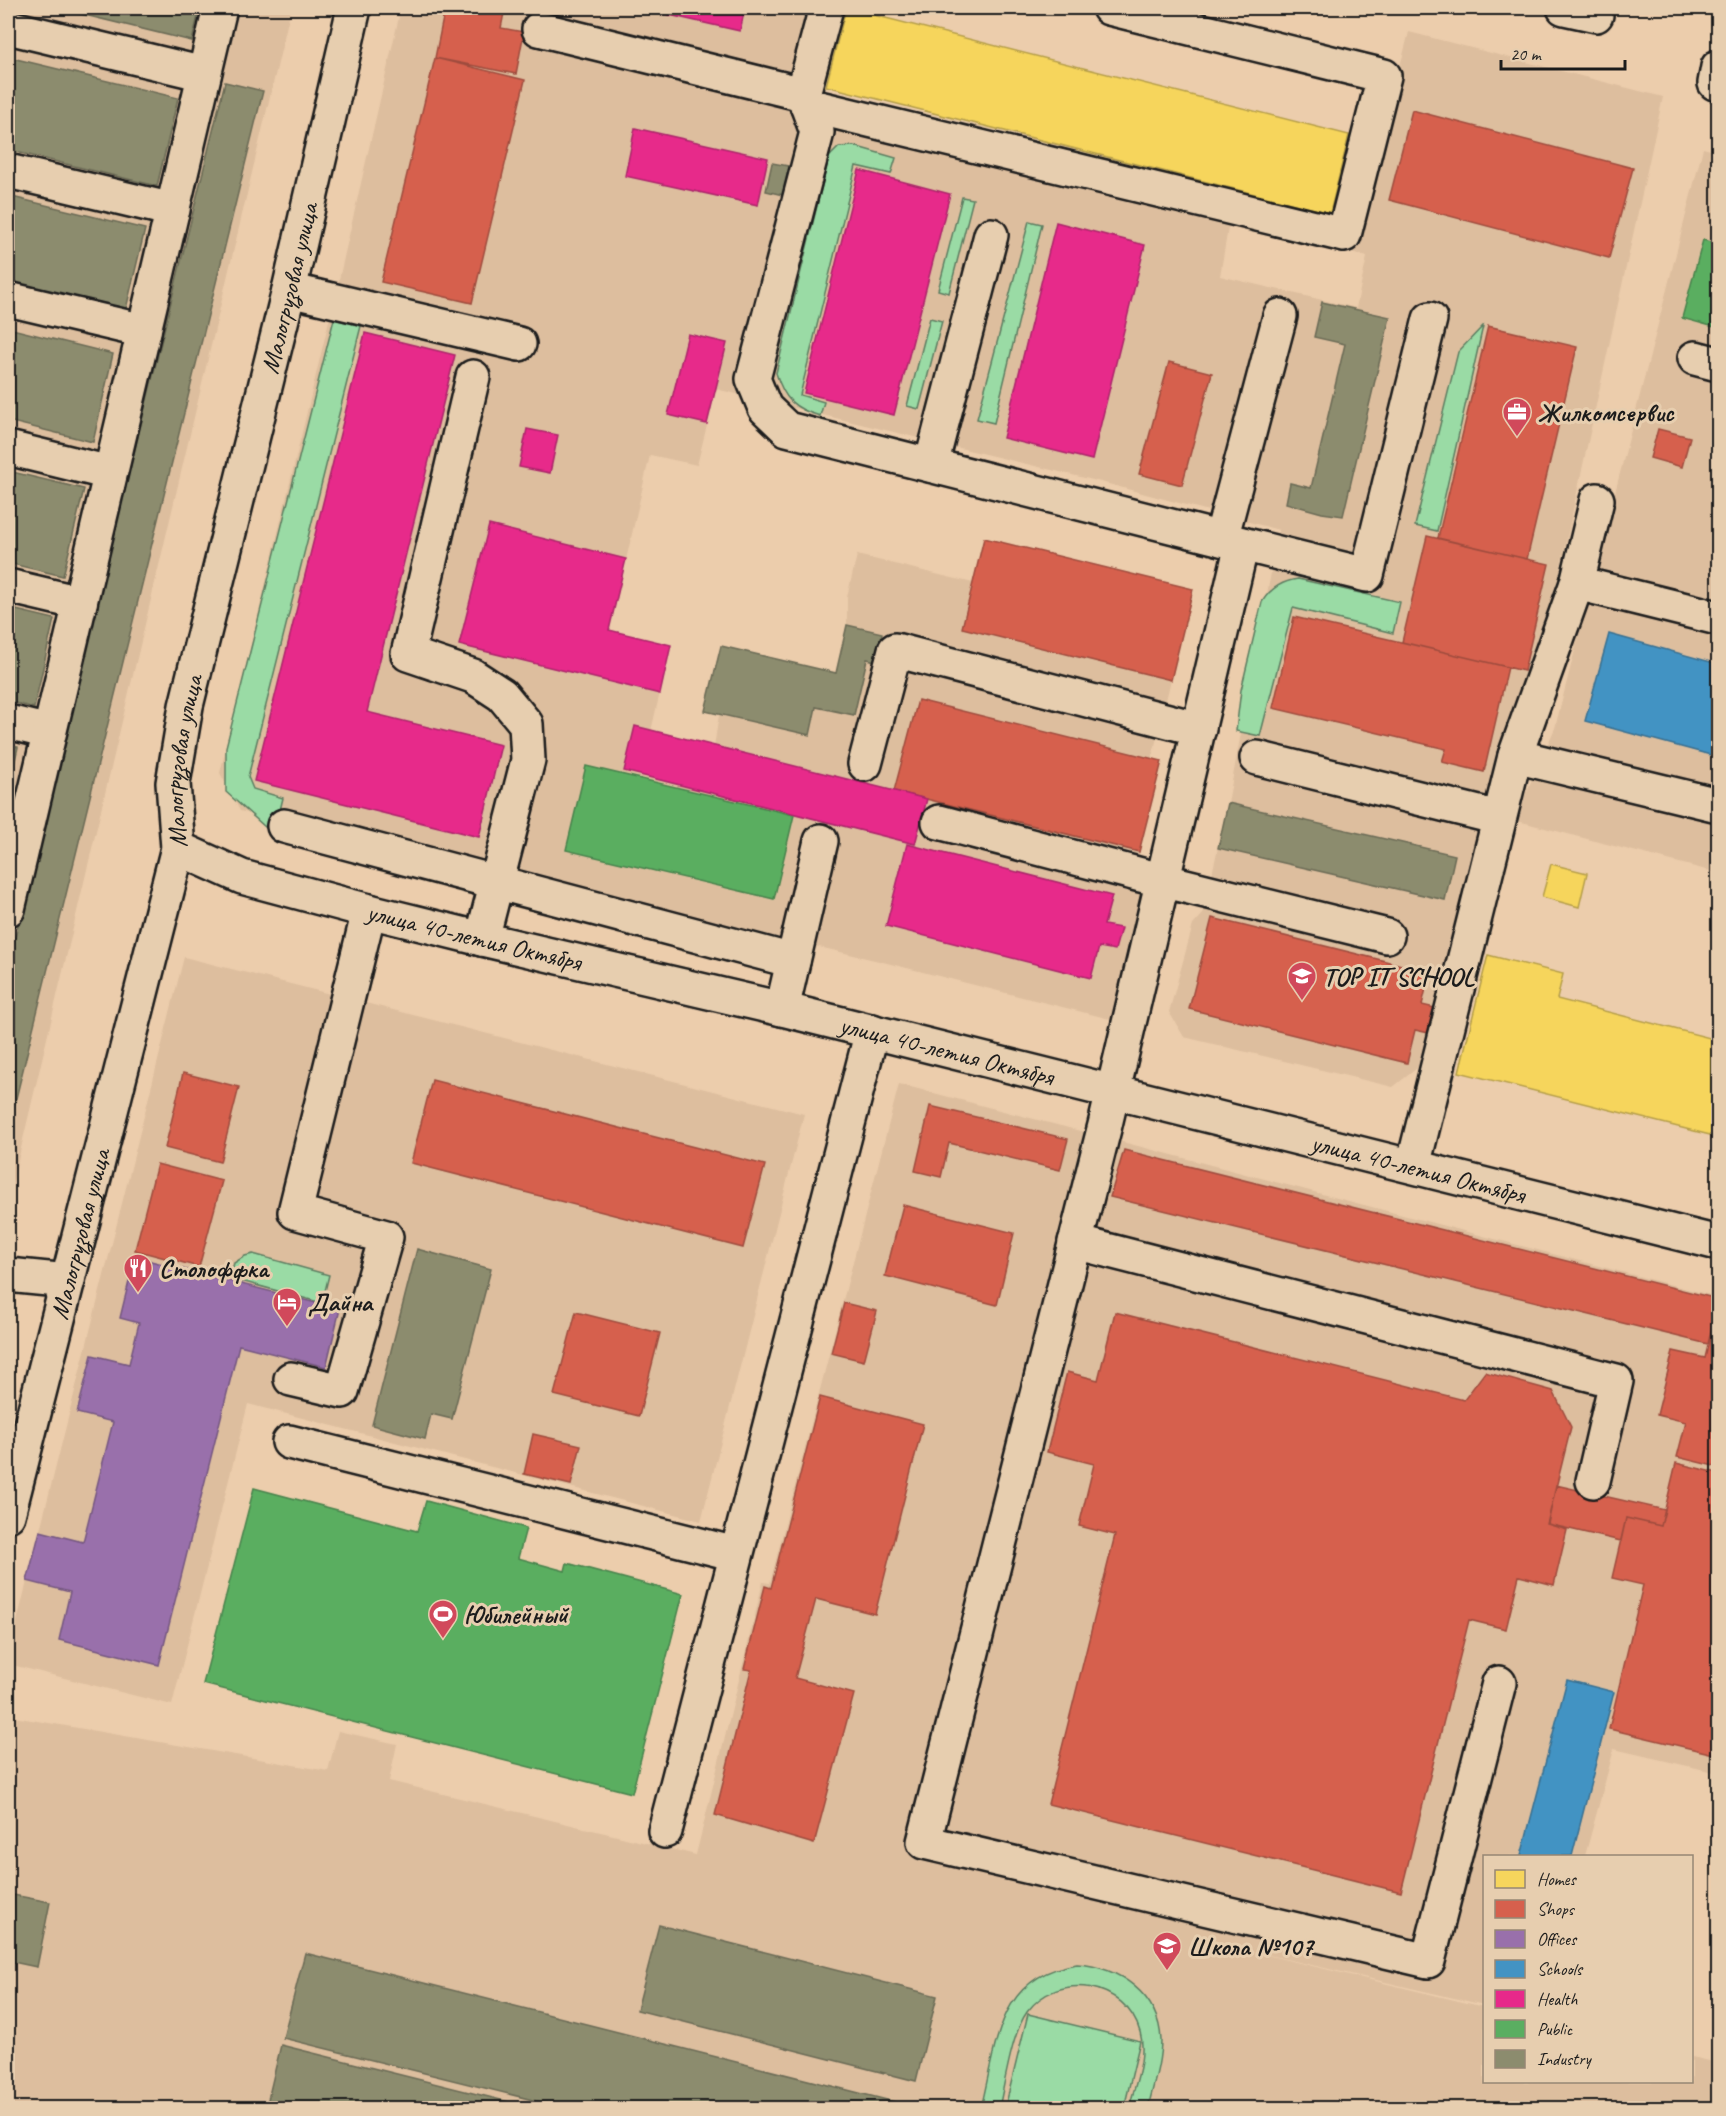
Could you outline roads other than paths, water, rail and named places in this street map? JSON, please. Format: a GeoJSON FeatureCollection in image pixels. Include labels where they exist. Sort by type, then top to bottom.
{"type":"FeatureCollection","features":[{"type":"Feature","properties":{"kind":"street"},"geometry":{"type":"LineString","coordinates":[[8,909],[13,858],[49,732],[220,8]]}},
{"type":"Feature","properties":{"kind":"street"},"geometry":{"type":"LineString","coordinates":[[826,8],[805,100],[817,132],[753,379],[765,408],[787,429],[1367,575],[1430,319]]}},
{"type":"Feature","properties":{"kind":"street"},"geometry":{"type":"LineString","coordinates":[[539,29],[805,100],[1344,235],[1384,76],[1109,8]]}},
{"type":"Feature","properties":{"kind":"street"},"geometry":{"type":"LineString","coordinates":[[1564,8],[1596,15]]}},
{"type":"Feature","properties":{"kind":"street","name":"Малогрузовая улица"},"geometry":{"type":"LineString","coordinates":[[8,1515],[178,848],[173,783],[186,706],[289,290],[347,9]]}},
{"type":"Feature","properties":{"kind":"street"},"geometry":{"type":"LineString","coordinates":[[8,27],[204,74]]}},
{"type":"Feature","properties":{"kind":"street"},"geometry":{"type":"LineString","coordinates":[[8,171],[172,210]]}},
{"type":"Feature","properties":{"kind":"street"},"geometry":{"type":"LineString","coordinates":[[931,465],[991,235]]}},
{"type":"Feature","properties":{"kind":"street"},"geometry":{"type":"LineString","coordinates":[[289,290],[519,344]]}},
{"type":"Feature","properties":{"kind":"street"},"geometry":{"type":"LineString","coordinates":[[8,299],[144,331]]}},
{"type":"Feature","properties":{"kind":"street"},"geometry":{"type":"LineString","coordinates":[[1280,315],[1231,542],[1199,729],[1113,1091],[924,1842],[1428,1962],[1499,1683]]}},
{"type":"Feature","properties":{"kind":"street"},"geometry":{"type":"LineString","coordinates":[[473,376],[408,654],[473,676],[502,695],[526,724],[528,760],[482,939]]}},
{"type":"Feature","properties":{"kind":"street"},"geometry":{"type":"LineString","coordinates":[[8,448],[110,473]]}},
{"type":"Feature","properties":{"kind":"street"},"geometry":{"type":"LineString","coordinates":[[1413,1166],[1515,756],[1577,583],[1598,500]]}},
{"type":"Feature","properties":{"kind":"street"},"geometry":{"type":"LineString","coordinates":[[1577,583],[1719,618]]}},
{"type":"Feature","properties":{"kind":"street"},"geometry":{"type":"LineString","coordinates":[[8,586],[80,603]]}},
{"type":"Feature","properties":{"kind":"street"},"geometry":{"type":"LineString","coordinates":[[865,764],[895,650],[1199,729]]}},
{"type":"Feature","properties":{"kind":"street"},"geometry":{"type":"LineString","coordinates":[[8,722],[49,732]]}},
{"type":"Feature","properties":{"kind":"street"},"geometry":{"type":"LineString","coordinates":[[1515,756],[1719,805]]}},
{"type":"Feature","properties":{"kind":"street"},"geometry":{"type":"LineString","coordinates":[[1257,758],[1499,818]]}},
{"type":"Feature","properties":{"kind":"street"},"geometry":{"type":"LineString","coordinates":[[939,822],[1387,936]]}},
{"type":"Feature","properties":{"kind":"street"},"geometry":{"type":"LineString","coordinates":[[284,826],[793,961]]}},
{"type":"Feature","properties":{"kind":"street"},"geometry":{"type":"LineString","coordinates":[[782,1009],[821,841]]}},
{"type":"Feature","properties":{"kind":"street","name":"улица 40-летия Октября"},"geometry":{"type":"LineString","coordinates":[[178,848],[242,877],[369,911],[872,1031],[1719,1243]]}},
{"type":"Feature","properties":{"kind":"street"},"geometry":{"type":"LineString","coordinates":[[291,1379],[342,1391],[386,1237],[295,1212],[369,911]]}},
{"type":"Feature","properties":{"kind":"street"},"geometry":{"type":"LineString","coordinates":[[665,1831],[872,1031]]}},
{"type":"Feature","properties":{"kind":"street"},"geometry":{"type":"LineString","coordinates":[[1075,1242],[1616,1381],[1593,1481]]}},
{"type":"Feature","properties":{"kind":"street"},"geometry":{"type":"LineString","coordinates":[[8,1275],[68,1281]]}},
{"type":"Feature","properties":{"kind":"street"},"geometry":{"type":"LineString","coordinates":[[289,1442],[736,1554]]}},
{"type":"Feature","properties":{"kind":"place","name":"Жилкомсервис"},"geometry":{"type":"Point","coordinates":[1517,438]}},
{"type":"Feature","properties":{"kind":"place","name":"TOP IT SCHOOL"},"geometry":{"type":"Point","coordinates":[1302,1002]}},
{"type":"Feature","properties":{"kind":"place","name":"Столоффка"},"geometry":{"type":"Point","coordinates":[138,1294]}},
{"type":"Feature","properties":{"kind":"place","name":"Дайна"},"geometry":{"type":"Point","coordinates":[287,1328]}},
{"type":"Feature","properties":{"kind":"place","name":"Юбилейный"},"geometry":{"type":"Point","coordinates":[443,1640]}},
{"type":"Feature","properties":{"kind":"place","name":"Школа №107"},"geometry":{"type":"Point","coordinates":[1167,1972]}}]}
